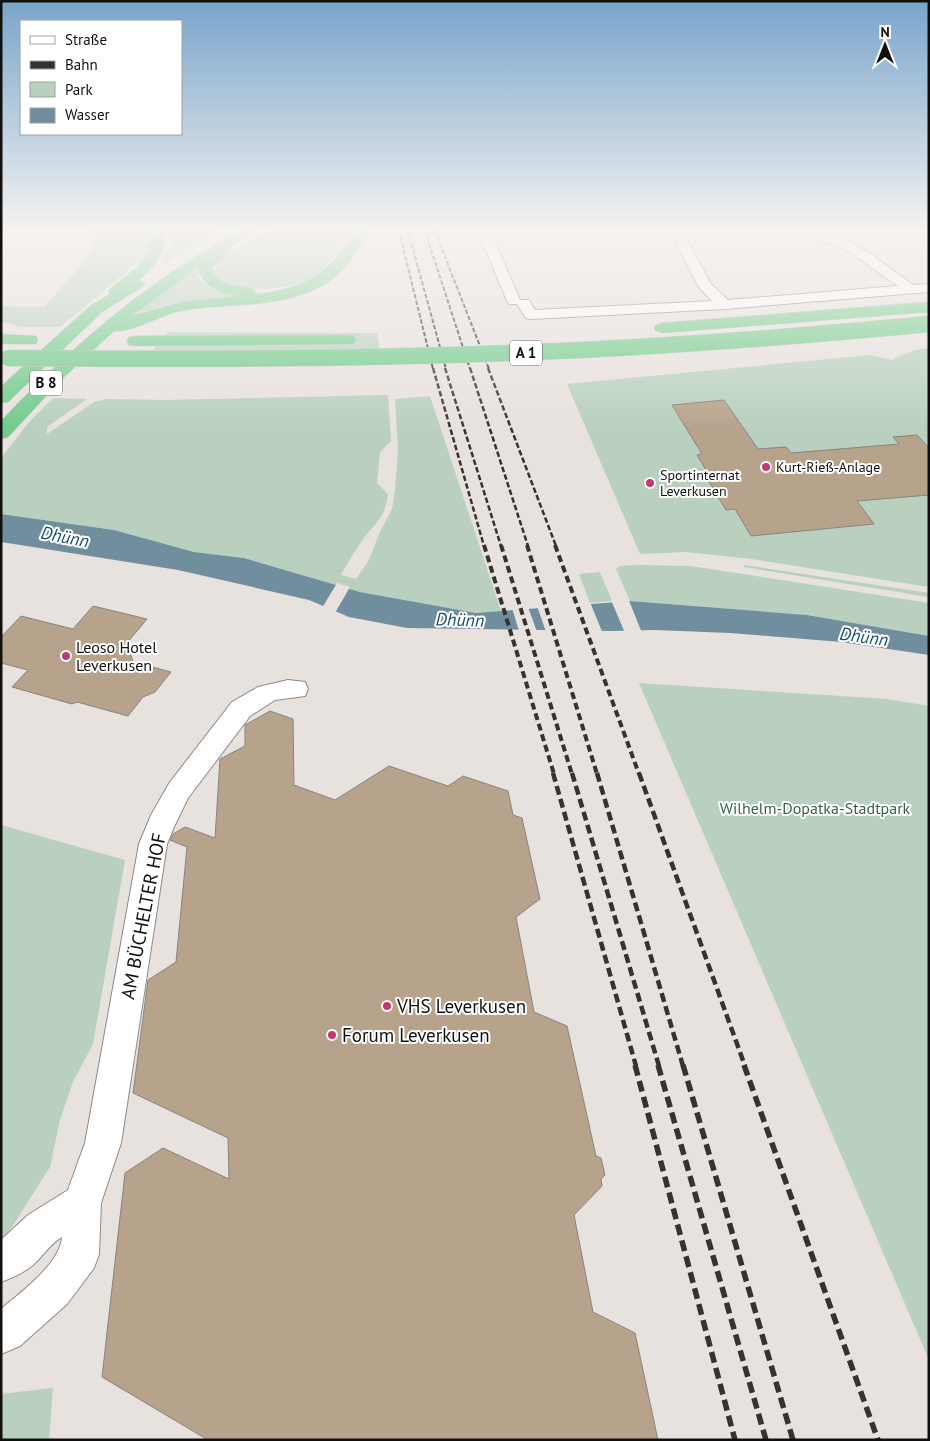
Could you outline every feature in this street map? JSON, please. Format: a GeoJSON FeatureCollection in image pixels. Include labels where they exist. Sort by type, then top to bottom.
{"type":"FeatureCollection","features":[{"type":"Feature","properties":{"kind":"highway"},"geometry":{"type":"LineString","coordinates":[[96,309],[108,298]]}},
{"type":"Feature","properties":{"kind":"highway","name":"B 8"},"geometry":{"type":"LineString","coordinates":[[1,398],[96,309],[113,298]]}},
{"type":"Feature","properties":{"kind":"highway","name":"B 8"},"geometry":{"type":"LineString","coordinates":[[1,433],[46,384],[95,337],[142,298]]}},
{"type":"Feature","properties":{"kind":"highway"},"geometry":{"type":"LineString","coordinates":[[95,337],[160,310],[268,298]]}},
{"type":"Feature","properties":{"kind":"highway"},"geometry":{"type":"LineString","coordinates":[[643,329],[929,307]]}},
{"type":"Feature","properties":{"kind":"highway","name":"A 1"},"geometry":{"type":"LineString","coordinates":[[5,358],[231,360],[495,354],[713,342],[929,324]]}},
{"type":"Feature","properties":{"kind":"highway"},"geometry":{"type":"LineString","coordinates":[[1,339],[368,340]]}},
{"type":"Feature","properties":{"kind":"street"},"geometry":{"type":"LineString","coordinates":[[513,298],[516,305],[526,309],[531,315],[724,305],[808,298]]}},
{"type":"Feature","properties":{"kind":"street"},"geometry":{"type":"LineString","coordinates":[[516,305],[626,298]]}},
{"type":"Feature","properties":{"kind":"street"},"geometry":{"type":"LineString","coordinates":[[717,298],[724,305]]}},
{"type":"Feature","properties":{"kind":"street","name":"AM BÜCHELTER HOF"},"geometry":{"type":"LineString","coordinates":[[1,1334],[6,1332],[53,1290],[80,1254],[82,1203],[103,1143],[143,894],[153,844],[161,824],[179,790],[241,709],[254,699],[271,691],[284,688],[296,689]]}},
{"type":"Feature","properties":{"kind":"street"},"geometry":{"type":"LineString","coordinates":[[1,1263],[19,1251],[41,1228],[82,1203]]}},
{"type":"Feature","properties":{"kind":"green space"},"geometry":{"type":"Polygon","coordinates":[[[52,298],[95,298],[60,327],[19,327],[13,324],[1,323],[1,306],[44,307],[52,298]]]}},
{"type":"Feature","properties":{"kind":"green space"},"geometry":{"type":"Polygon","coordinates":[[[153,298],[237,298],[175,303],[126,317],[153,298]]]}},
{"type":"Feature","properties":{"kind":"green space"},"geometry":{"type":"Polygon","coordinates":[[[167,332],[377,333],[380,350],[142,365],[167,332]]]}},
{"type":"Feature","properties":{"kind":"green space","name":"Kurt-Rieß-Anlage"},"geometry":{"type":"Polygon","coordinates":[[[929,348],[929,587],[751,559],[685,552],[640,554],[567,384],[870,355],[892,360],[914,350],[929,348]]]}},
{"type":"Feature","properties":{"kind":"green space"},"geometry":{"type":"Polygon","coordinates":[[[388,395],[391,441],[380,452],[377,483],[388,494],[387,502],[380,518],[352,556],[341,575],[356,579],[369,560],[379,534],[392,509],[398,450],[395,401],[396,399],[430,396],[501,611],[476,613],[360,592],[244,558],[194,552],[114,530],[1,514],[1,458],[30,421],[53,398],[87,399],[47,427],[47,434],[94,402],[106,399],[164,400],[388,395]]]}},
{"type":"Feature","properties":{"kind":"green space"},"geometry":{"type":"Polygon","coordinates":[[[744,565],[929,593],[929,597],[744,567],[744,565]]]}},
{"type":"Feature","properties":{"kind":"green space"},"geometry":{"type":"Polygon","coordinates":[[[620,566],[691,566],[929,603],[929,636],[807,615],[630,601],[616,569],[620,566]]]}},
{"type":"Feature","properties":{"kind":"green space"},"geometry":{"type":"Polygon","coordinates":[[[600,572],[612,601],[590,603],[579,574],[600,572]]]}},
{"type":"Feature","properties":{"kind":"green space","name":"Wilhelm-Dopatka-Stadtpark"},"geometry":{"type":"Polygon","coordinates":[[[639,683],[887,699],[929,706],[929,1360],[639,683]]]}},
{"type":"Feature","properties":{"kind":"green space"},"geometry":{"type":"Polygon","coordinates":[[[1,825],[125,860],[93,1044],[73,1082],[60,1120],[50,1167],[5,1238],[1,1239],[1,825]]]}},
{"type":"Feature","properties":{"kind":"green space"},"geometry":{"type":"Polygon","coordinates":[[[53,1388],[49,1440],[1,1440],[1,1394],[53,1388]]]}},
{"type":"Feature","properties":{"kind":"water","name":"Dhünn"},"geometry":{"type":"Polygon","coordinates":[[[1,514],[114,530],[194,552],[244,558],[360,592],[476,613],[630,601],[807,615],[929,636],[929,655],[841,642],[730,633],[655,630],[407,628],[349,617],[309,600],[178,570],[1,542],[1,514]]]}},
{"type":"Feature","properties":{"kind":"pier"},"geometry":{"type":"Polygon","coordinates":[[[337,583],[350,587],[335,613],[322,608],[337,583]]]}},
{"type":"Feature","properties":{"kind":"pier"},"geometry":{"type":"Polygon","coordinates":[[[628,598],[642,633],[625,633],[611,600],[628,598]]]}},
{"type":"Feature","properties":{"kind":"pier"},"geometry":{"type":"Polygon","coordinates":[[[590,602],[603,634],[546,632],[537,606],[590,602]]]}},
{"type":"Feature","properties":{"kind":"pier"},"geometry":{"type":"Polygon","coordinates":[[[528,607],[537,632],[519,631],[512,608],[528,607]]]}},
{"type":"Feature","properties":{"kind":"building"},"geometry":{"type":"Polygon","coordinates":[[[724,400],[758,449],[786,447],[791,453],[899,444],[893,437],[917,435],[929,448],[929,495],[857,501],[874,524],[751,536],[735,509],[726,510],[708,480],[712,480],[697,455],[702,454],[672,405],[724,400]]]}},
{"type":"Feature","properties":{"kind":"building","name":"Leoso Hotel Leverkusen"},"geometry":{"type":"Polygon","coordinates":[[[93,606],[147,619],[127,643],[133,662],[171,672],[155,692],[143,697],[128,716],[77,702],[72,704],[12,687],[28,670],[1,663],[1,637],[21,616],[73,629],[93,606]]]}},
{"type":"Feature","properties":{"kind":"building","name":"Forum Leverkusen"},"geometry":{"type":"Polygon","coordinates":[[[270,711],[293,719],[294,785],[335,800],[389,766],[448,786],[463,776],[508,791],[513,815],[522,818],[540,899],[516,917],[534,1012],[567,1026],[596,1156],[601,1158],[605,1175],[601,1179],[602,1186],[574,1215],[593,1312],[635,1333],[658,1440],[208,1440],[102,1377],[125,1173],[163,1148],[229,1179],[228,1138],[133,1093],[148,980],[176,962],[187,847],[170,840],[173,834],[185,827],[215,838],[220,759],[245,746],[245,725],[270,711]]]}},
{"type":"Feature","properties":{"kind":"railway"},"geometry":{"type":"LineString","coordinates":[[416,298],[433,369]]}},
{"type":"Feature","properties":{"kind":"railway"},"geometry":{"type":"LineString","coordinates":[[427,298],[446,369]]}},
{"type":"Feature","properties":{"kind":"railway"},"geometry":{"type":"LineString","coordinates":[[447,298],[470,369]]}},
{"type":"Feature","properties":{"kind":"railway"},"geometry":{"type":"LineString","coordinates":[[461,298],[489,369]]}},
{"type":"Feature","properties":{"kind":"railway"},"geometry":{"type":"LineString","coordinates":[[433,368],[484,546]]}},
{"type":"Feature","properties":{"kind":"railway"},"geometry":{"type":"LineString","coordinates":[[445,368],[501,546]]}},
{"type":"Feature","properties":{"kind":"railway"},"geometry":{"type":"LineString","coordinates":[[470,368],[528,546]]}},
{"type":"Feature","properties":{"kind":"railway"},"geometry":{"type":"LineString","coordinates":[[488,368],[556,546]]}},
{"type":"Feature","properties":{"kind":"railway"},"geometry":{"type":"LineString","coordinates":[[484,545],[554,774]]}},
{"type":"Feature","properties":{"kind":"railway"},"geometry":{"type":"LineString","coordinates":[[501,545],[572,774]]}},
{"type":"Feature","properties":{"kind":"railway"},"geometry":{"type":"LineString","coordinates":[[527,545],[597,774]]}},
{"type":"Feature","properties":{"kind":"railway"},"geometry":{"type":"LineString","coordinates":[[555,545],[639,774]]}},
{"type":"Feature","properties":{"kind":"railway"},"geometry":{"type":"LineString","coordinates":[[553,773],[636,1066]]}},
{"type":"Feature","properties":{"kind":"railway"},"geometry":{"type":"LineString","coordinates":[[572,773],[659,1066]]}},
{"type":"Feature","properties":{"kind":"railway"},"geometry":{"type":"LineString","coordinates":[[597,773],[683,1066]]}},
{"type":"Feature","properties":{"kind":"railway"},"geometry":{"type":"LineString","coordinates":[[639,773],[745,1066]]}},
{"type":"Feature","properties":{"kind":"railway"},"geometry":{"type":"LineString","coordinates":[[635,1065],[735,1440]]}},
{"type":"Feature","properties":{"kind":"railway"},"geometry":{"type":"LineString","coordinates":[[658,1065],[766,1440]]}},
{"type":"Feature","properties":{"kind":"railway"},"geometry":{"type":"LineString","coordinates":[[683,1065],[793,1440]]}},
{"type":"Feature","properties":{"kind":"railway"},"geometry":{"type":"LineString","coordinates":[[744,1065],[878,1440]]}},
{"type":"Feature","properties":{"kind":"place","name":"Kurt-Rieß-Anlage"},"geometry":{"type":"Point","coordinates":[766,467]}},
{"type":"Feature","properties":{"kind":"place","name":"Sportinternat Leverkusen"},"geometry":{"type":"Point","coordinates":[650,483]}},
{"type":"Feature","properties":{"kind":"place","name":"Leoso Hotel Leverkusen"},"geometry":{"type":"Point","coordinates":[66,656]}},
{"type":"Feature","properties":{"kind":"place","name":"VHS Leverkusen"},"geometry":{"type":"Point","coordinates":[387,1006]}},
{"type":"Feature","properties":{"kind":"place","name":"Forum Leverkusen"},"geometry":{"type":"Point","coordinates":[332,1035]}}]}
